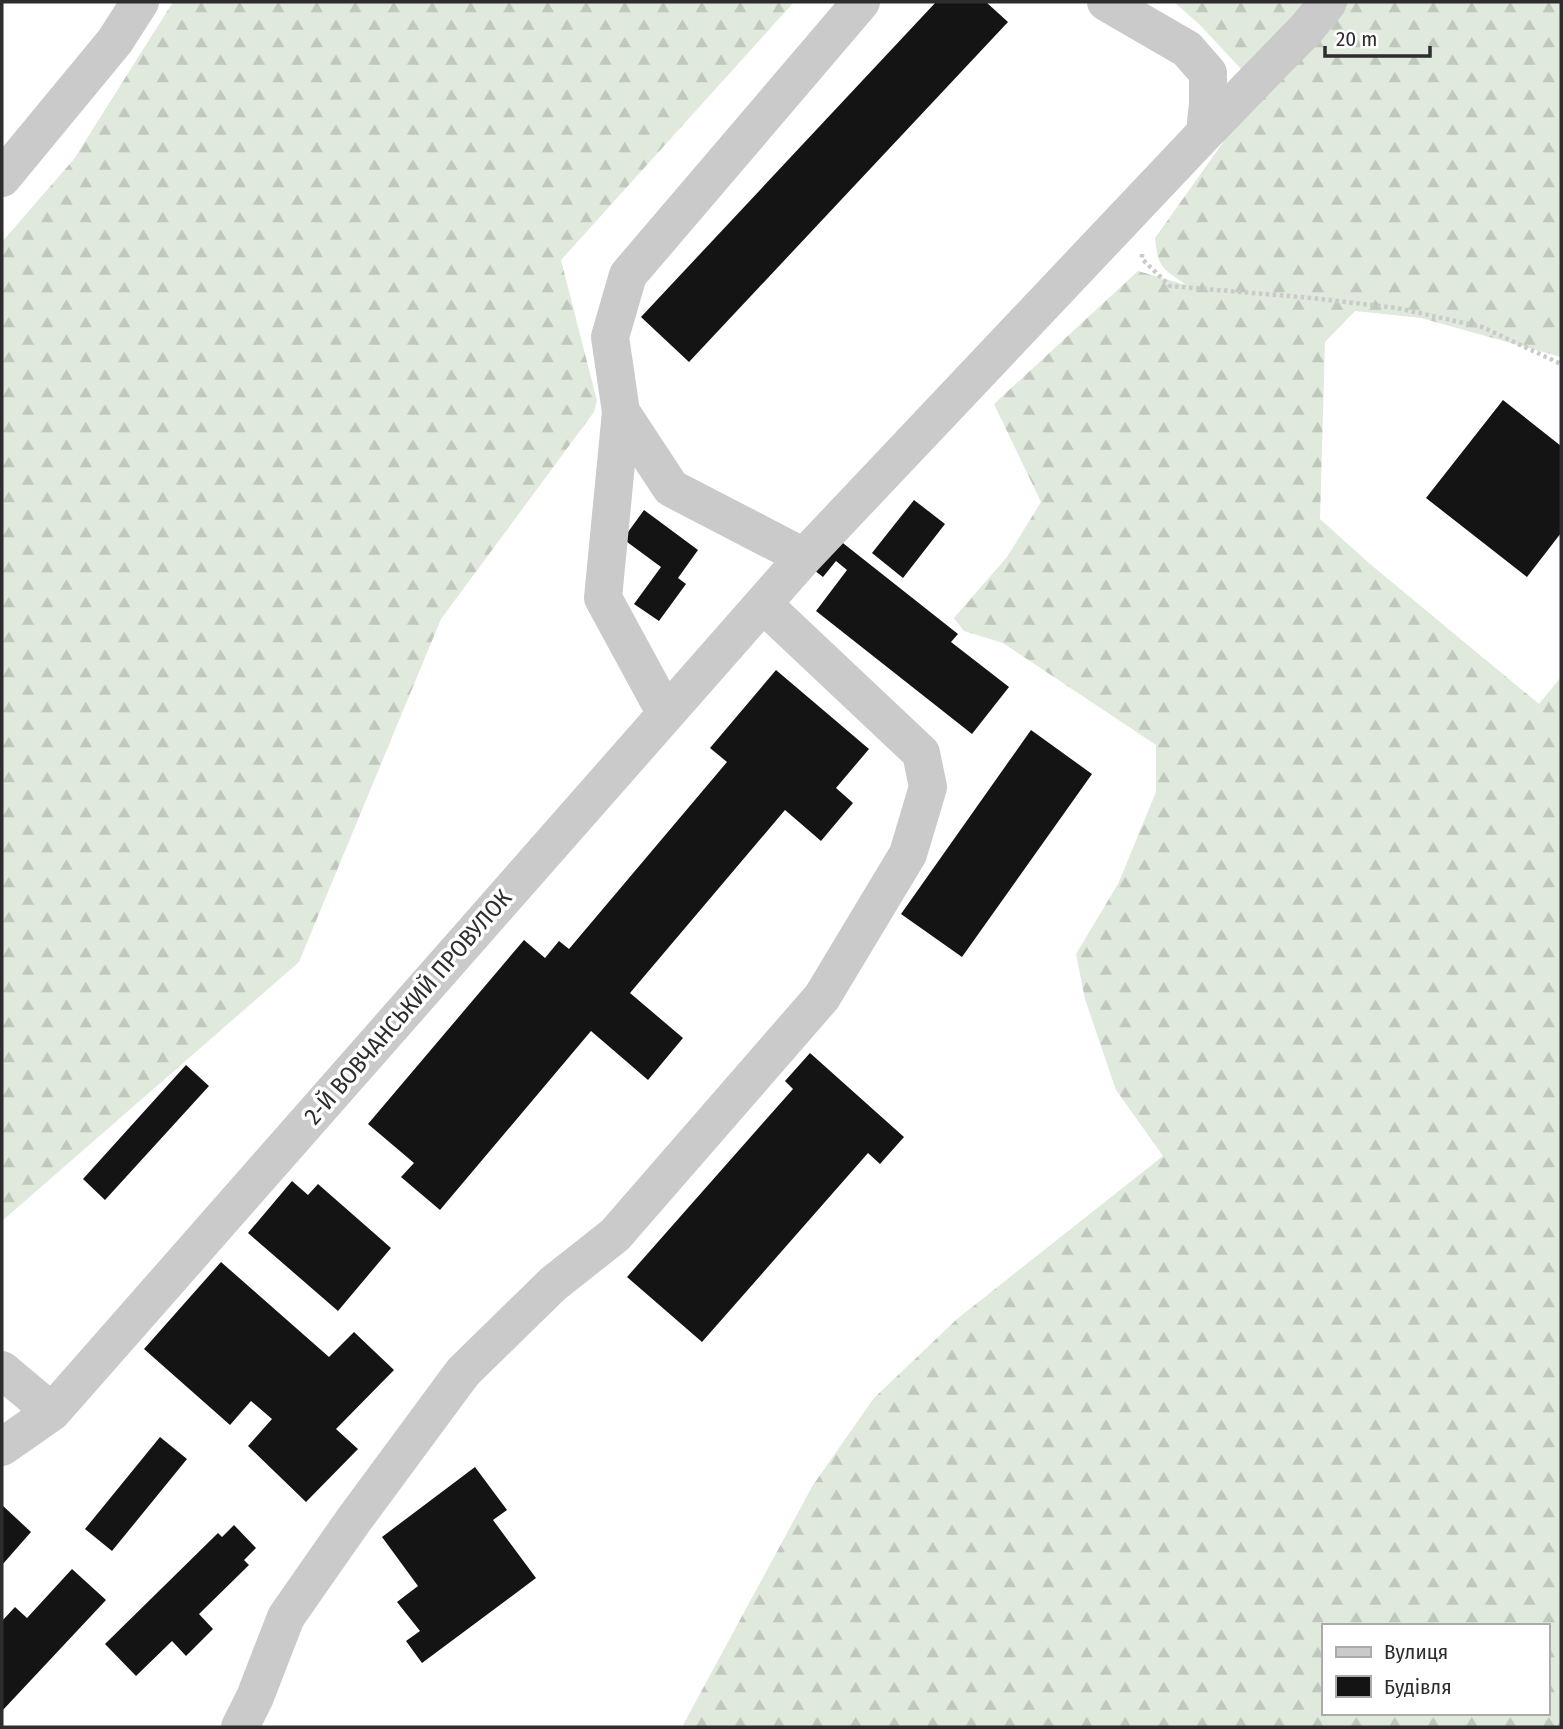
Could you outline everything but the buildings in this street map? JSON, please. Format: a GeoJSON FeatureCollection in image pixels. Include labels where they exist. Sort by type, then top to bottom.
{"type":"FeatureCollection","features":[{"type":"Feature","properties":{"kind":"street"},"geometry":{"type":"LineString","coordinates":[[2,178],[115,41],[140,2]]}},
{"type":"Feature","properties":{"kind":"street"},"geometry":{"type":"LineString","coordinates":[[666,714],[603,598],[621,412],[610,337],[628,275],[862,2]]}},
{"type":"Feature","properties":{"kind":"street"},"geometry":{"type":"LineString","coordinates":[[1105,2],[1187,49],[1208,73],[1205,133]]}},
{"type":"Feature","properties":{"kind":"street","name":"2-Й ВОВЧАНСЬКИЙ ПРОВУЛОК"},"geometry":{"type":"LineString","coordinates":[[2,1447],[52,1412],[804,557],[1307,28],[1328,2]]}},
{"type":"Feature","properties":{"kind":"street"},"geometry":{"type":"LineString","coordinates":[[621,412],[671,488],[804,557]]}},
{"type":"Feature","properties":{"kind":"street"},"geometry":{"type":"LineString","coordinates":[[240,1727],[256,1697],[286,1617],[352,1521],[463,1372],[553,1284],[615,1235],[821,997],[908,854],[928,787],[921,754],[763,604]]}},
{"type":"Feature","properties":{"kind":"street"},"geometry":{"type":"LineString","coordinates":[[2,1370],[52,1412]]}},
{"type":"Feature","properties":{"kind":"path"},"geometry":{"type":"LineString","coordinates":[[1144,197],[1142,259],[1170,286],[1396,308],[1482,327],[1561,364]]}},
{"type":"Feature","properties":{"kind":"path"},"geometry":{"type":"LineString","coordinates":[[1560,1727],[1561,1722]]}},
{"type":"Feature","properties":{"kind":"green space"},"geometry":{"type":"Polygon","coordinates":[[[173,2],[794,2],[561,260],[597,401],[594,412],[441,619],[299,962],[2,1221],[2,242],[74,159],[173,2]]]}},
{"type":"Feature","properties":{"kind":"green space"},"geometry":{"type":"Polygon","coordinates":[[[1174,2],[1561,2],[1561,357],[1421,318],[1355,311],[1325,342],[1320,519],[1370,564],[1539,704],[1561,677],[1561,1727],[682,1727],[813,1485],[874,1398],[957,1319],[1163,1156],[1116,1090],[1085,999],[1076,954],[1118,884],[1156,792],[1156,745],[1003,643],[964,631],[954,618],[1007,557],[1041,502],[994,404],[1138,271],[1186,285],[1163,267],[1155,238],[1222,144],[1241,106],[1242,70],[1200,25],[1174,2]]]}}]}
